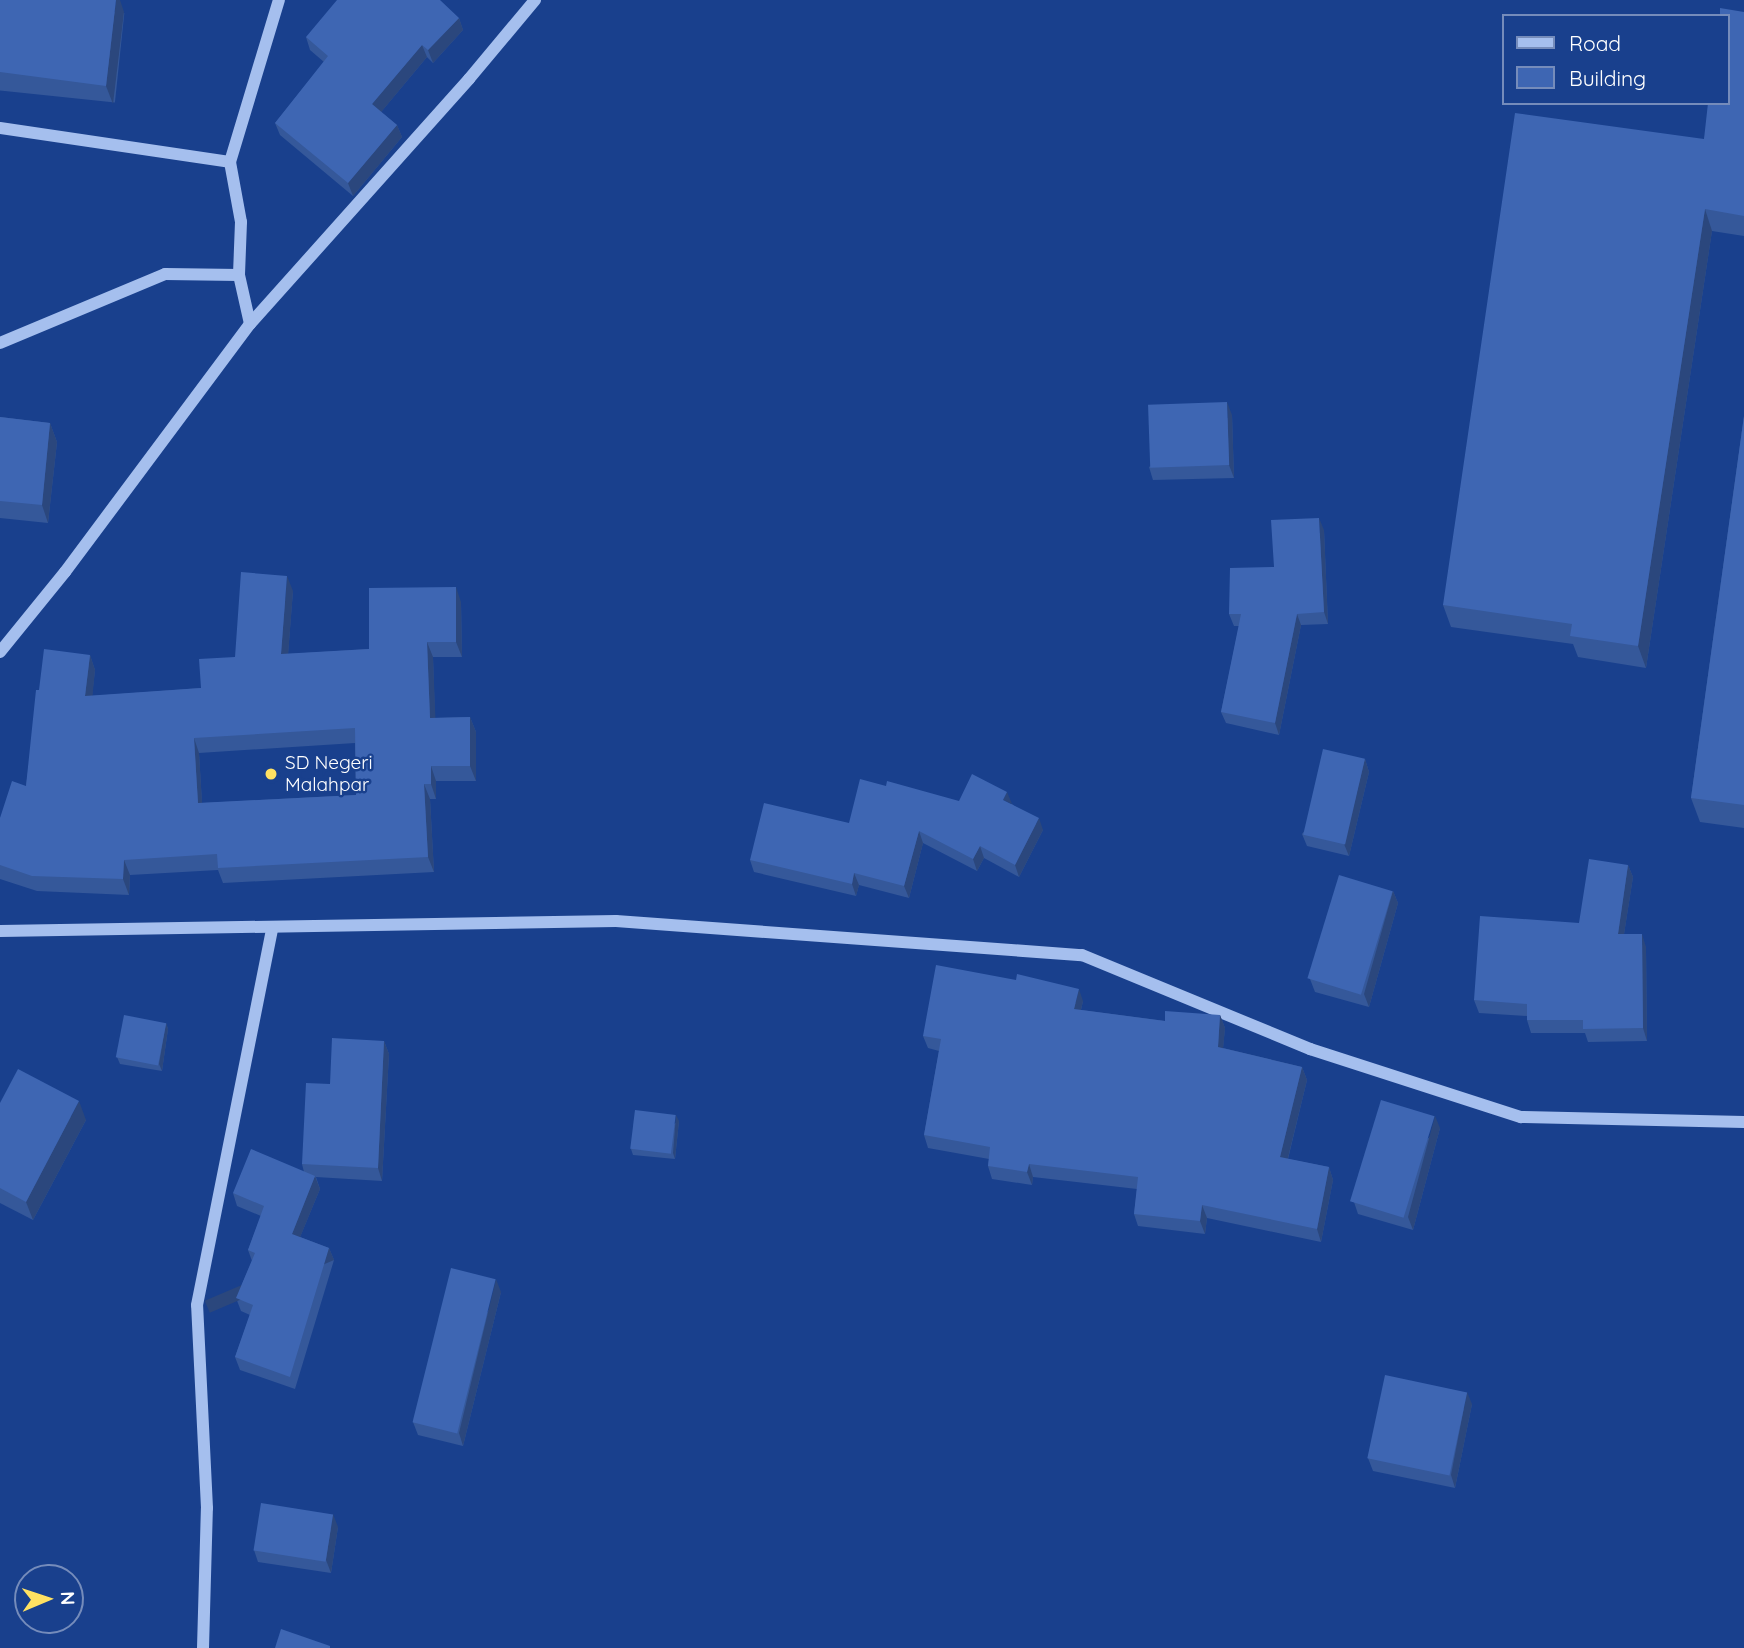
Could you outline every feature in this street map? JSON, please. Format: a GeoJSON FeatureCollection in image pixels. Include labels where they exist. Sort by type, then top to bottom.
{"type":"FeatureCollection","features":[{"type":"Feature","properties":{"kind":"street"},"geometry":{"type":"LineString","coordinates":[[250,324],[239,275],[241,222],[230,162],[279,0]]}},
{"type":"Feature","properties":{"kind":"street"},"geometry":{"type":"LineString","coordinates":[[0,652],[65,572],[250,324],[469,79],[535,0]]}},
{"type":"Feature","properties":{"kind":"street"},"geometry":{"type":"LineString","coordinates":[[0,128],[230,162]]}},
{"type":"Feature","properties":{"kind":"street"},"geometry":{"type":"LineString","coordinates":[[0,343],[8,342],[165,274],[239,275]]}},
{"type":"Feature","properties":{"kind":"street"},"geometry":{"type":"LineString","coordinates":[[0,931],[616,921],[1082,956],[1310,1049],[1521,1117],[1744,1122]]}},
{"type":"Feature","properties":{"kind":"street"},"geometry":{"type":"LineString","coordinates":[[203,1648],[207,1508],[197,1305],[272,928]]}},
{"type":"Feature","properties":{"kind":"building"},"geometry":{"type":"Polygon","coordinates":[[[0,0],[116,0],[106,86],[0,72],[0,0]]]}},
{"type":"Feature","properties":{"kind":"building"},"geometry":{"type":"Polygon","coordinates":[[[337,0],[440,0],[459,18],[428,50],[422,45],[372,104],[397,125],[348,183],[275,123],[328,56],[306,37],[337,0]]]}},
{"type":"Feature","properties":{"kind":"building"},"geometry":{"type":"Polygon","coordinates":[[[1720,8],[1744,12],[1744,216],[1705,209],[1638,646],[1570,636],[1572,624],[1443,605],[1515,113],[1704,139],[1708,105],[1730,105],[1730,14],[1720,14],[1720,8]]]}},
{"type":"Feature","properties":{"kind":"building"},"geometry":{"type":"Polygon","coordinates":[[[1227,402],[1229,465],[1150,468],[1148,405],[1227,402]]]}},
{"type":"Feature","properties":{"kind":"building"},"geometry":{"type":"Polygon","coordinates":[[[1744,416],[1744,805],[1691,798],[1744,416]]]}},
{"type":"Feature","properties":{"kind":"building"},"geometry":{"type":"Polygon","coordinates":[[[0,417],[50,423],[42,505],[0,501],[0,417]]]}},
{"type":"Feature","properties":{"kind":"building"},"geometry":{"type":"Polygon","coordinates":[[[1319,518],[1324,612],[1297,614],[1275,723],[1221,712],[1241,614],[1229,614],[1230,568],[1274,567],[1271,520],[1319,518]]]}},
{"type":"Feature","properties":{"kind":"building"},"geometry":{"type":"Polygon","coordinates":[[[241,572],[287,576],[281,654],[369,649],[369,588],[456,587],[456,642],[427,642],[430,718],[470,717],[470,766],[431,766],[431,784],[424,784],[428,857],[218,868],[217,854],[124,860],[123,879],[32,876],[0,865],[0,818],[12,781],[26,786],[36,690],[39,690],[44,649],[90,655],[85,696],[201,688],[199,659],[235,657],[241,572]],[[355,728],[194,738],[198,803],[356,795],[355,728]]]}},
{"type":"Feature","properties":{"kind":"building"},"geometry":{"type":"Polygon","coordinates":[[[1323,749],[1365,759],[1345,844],[1303,835],[1323,749]]]}},
{"type":"Feature","properties":{"kind":"building"},"geometry":{"type":"Polygon","coordinates":[[[972,774],[1007,792],[1003,800],[1039,818],[1015,865],[980,846],[973,859],[919,831],[904,886],[854,873],[852,884],[750,860],[764,803],[849,823],[860,779],[886,786],[887,781],[959,801],[972,774]]]}},
{"type":"Feature","properties":{"kind":"building"},"geometry":{"type":"Polygon","coordinates":[[[1589,859],[1628,865],[1618,934],[1642,934],[1643,1028],[1583,1029],[1583,1020],[1527,1020],[1527,1004],[1474,1000],[1480,916],[1579,923],[1589,859]]]}},
{"type":"Feature","properties":{"kind":"building"},"geometry":{"type":"Polygon","coordinates":[[[1339,875],[1393,891],[1361,995],[1307,978],[1339,875]]]}},
{"type":"Feature","properties":{"kind":"building"},"geometry":{"type":"Polygon","coordinates":[[[936,965],[1016,980],[1017,974],[1079,989],[1074,1009],[1165,1021],[1165,1011],[1220,1015],[1218,1047],[1302,1067],[1280,1157],[1329,1167],[1317,1229],[1202,1205],[1200,1221],[1134,1214],[1138,1177],[1029,1164],[1027,1172],[988,1166],[990,1147],[924,1135],[941,1039],[923,1036],[936,965]]]}},
{"type":"Feature","properties":{"kind":"building"},"geometry":{"type":"Polygon","coordinates":[[[124,1015],[166,1023],[158,1065],[116,1057],[124,1015]]]}},
{"type":"Feature","properties":{"kind":"building"},"geometry":{"type":"Polygon","coordinates":[[[332,1038],[384,1041],[378,1168],[302,1164],[306,1083],[330,1084],[332,1038]]]}},
{"type":"Feature","properties":{"kind":"building"},"geometry":{"type":"Polygon","coordinates":[[[18,1069],[79,1101],[26,1202],[0,1188],[0,1103],[18,1069]]]}},
{"type":"Feature","properties":{"kind":"building"},"geometry":{"type":"Polygon","coordinates":[[[1381,1100],[1435,1116],[1404,1218],[1350,1201],[1381,1100]]]}},
{"type":"Feature","properties":{"kind":"building"},"geometry":{"type":"Polygon","coordinates":[[[635,1110],[676,1115],[671,1154],[630,1149],[635,1110]]]}},
{"type":"Feature","properties":{"kind":"building"},"geometry":{"type":"Polygon","coordinates":[[[251,1149],[315,1176],[292,1234],[329,1248],[290,1377],[235,1357],[253,1305],[236,1298],[255,1253],[248,1250],[264,1206],[233,1193],[251,1149]]]}},
{"type":"Feature","properties":{"kind":"building"},"geometry":{"type":"Polygon","coordinates":[[[451,1268],[496,1279],[457,1433],[413,1422],[451,1268]]]}},
{"type":"Feature","properties":{"kind":"building"},"geometry":{"type":"Polygon","coordinates":[[[1385,1375],[1467,1392],[1449,1476],[1367,1458],[1385,1375]]]}},
{"type":"Feature","properties":{"kind":"building"},"geometry":{"type":"Polygon","coordinates":[[[261,1503],[333,1514],[326,1562],[253,1550],[261,1503]]]}},
{"type":"Feature","properties":{"kind":"building"},"geometry":{"type":"Polygon","coordinates":[[[281,1629],[330,1646],[330,1648],[275,1648],[281,1629]]]}},
{"type":"Feature","properties":{"kind":"place","name":"SD Negeri Malahpar"},"geometry":{"type":"Point","coordinates":[271,774]}}]}
